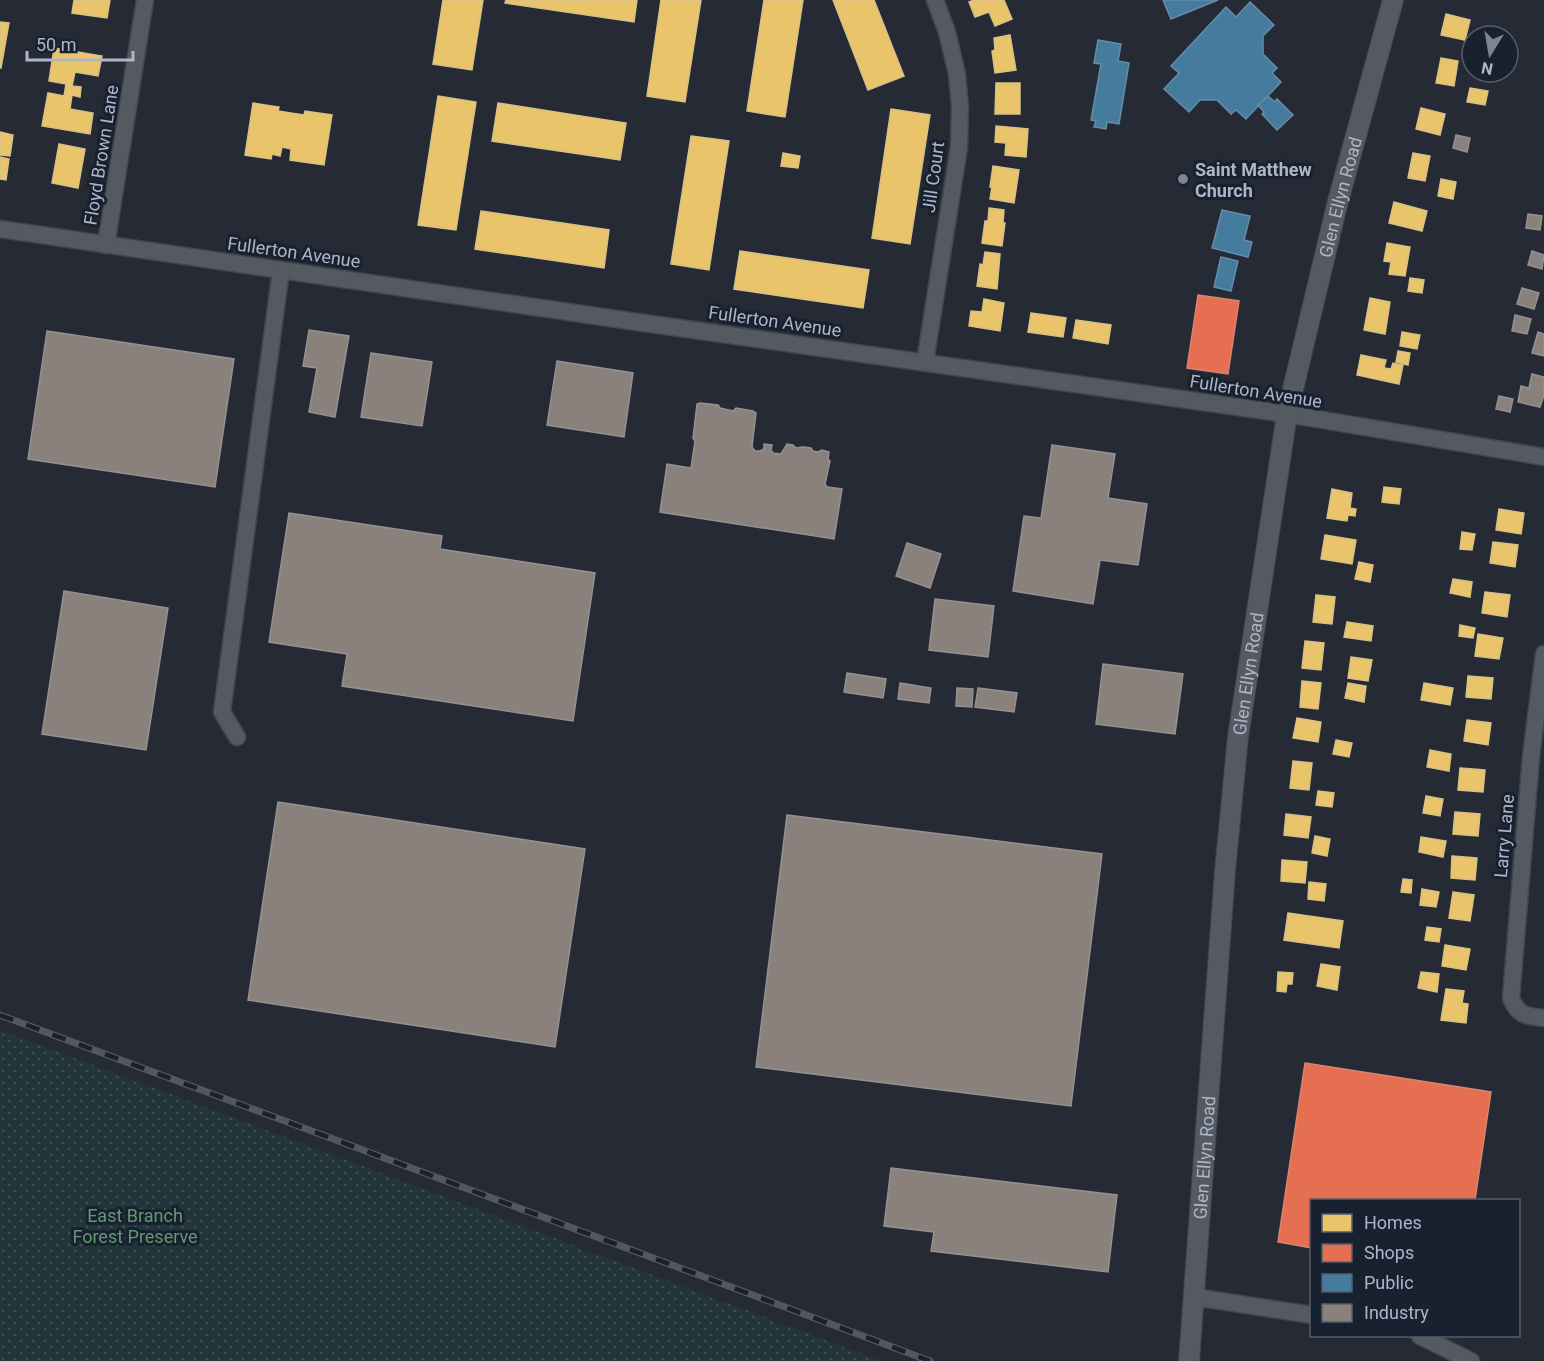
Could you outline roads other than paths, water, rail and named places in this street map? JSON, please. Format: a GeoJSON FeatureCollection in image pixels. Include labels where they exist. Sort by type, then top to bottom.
{"type":"FeatureCollection","features":[{"type":"Feature","properties":{"kind":"street","name":"Floyd Brown Lane"},"geometry":{"type":"LineString","coordinates":[[106,244],[145,0]]}},
{"type":"Feature","properties":{"kind":"street","name":"Jill Court"},"geometry":{"type":"LineString","coordinates":[[925,362],[958,147],[959,117],[957,74],[947,32],[935,0]]}},
{"type":"Feature","properties":{"kind":"street","name":"Glen Ellyn Road"},"geometry":{"type":"LineString","coordinates":[[1189,1361],[1225,871],[1238,737],[1287,414],[1337,205],[1393,0]]}},
{"type":"Feature","properties":{"kind":"street","name":"Fullerton Avenue"},"geometry":{"type":"LineString","coordinates":[[0,229],[1287,414],[1544,457]]}},
{"type":"Feature","properties":{"kind":"street"},"geometry":{"type":"LineString","coordinates":[[237,737],[222,712],[281,270]]}},
{"type":"Feature","properties":{"kind":"street","name":"Larry Lane"},"geometry":{"type":"LineString","coordinates":[[1544,654],[1531,757],[1511,998],[1516,1009],[1526,1016],[1544,1018]]}},
{"type":"Feature","properties":{"kind":"street"},"geometry":{"type":"LineString","coordinates":[[1194,1297],[1310,1315]]}},
{"type":"Feature","properties":{"kind":"street"},"geometry":{"type":"LineString","coordinates":[[1424,1337],[1471,1361]]}},
{"type":"Feature","properties":{"kind":"railway"},"geometry":{"type":"LineString","coordinates":[[0,1015],[930,1361]]}},
{"type":"Feature","properties":{"kind":"place","name":"Saint Matthew Church"},"geometry":{"type":"Point","coordinates":[1183,179]}},
{"type":"Feature","properties":{"kind":"park label","name":"East Branch Forest Preserve"},"geometry":{"type":"Point","coordinates":[135,1225]}}]}
